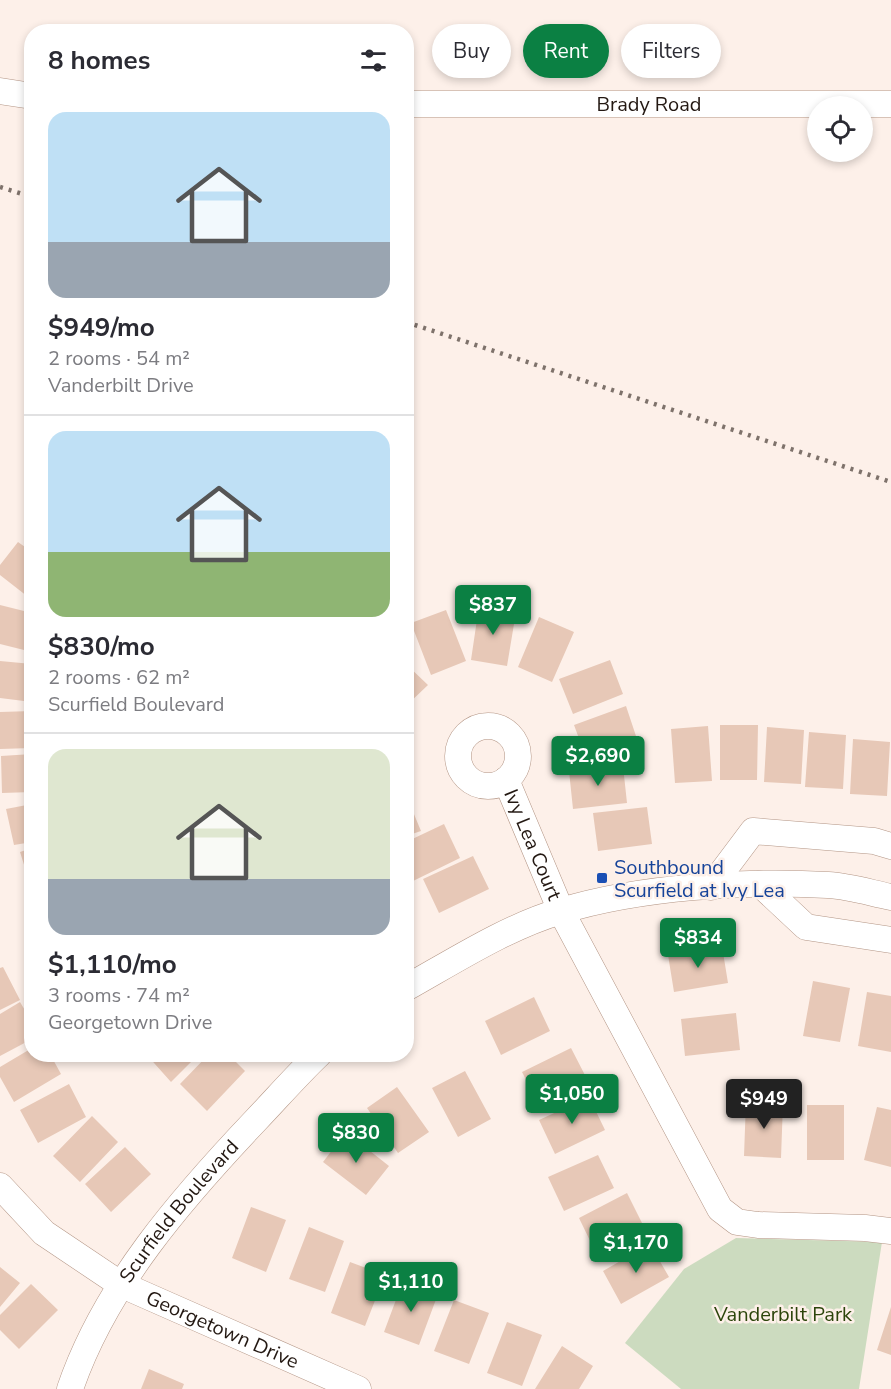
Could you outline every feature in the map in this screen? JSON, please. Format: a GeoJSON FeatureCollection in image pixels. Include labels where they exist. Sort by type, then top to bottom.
{"type":"FeatureCollection","features":[{"type":"Feature","properties":{"kind":"street"},"geometry":{"type":"LineString","coordinates":[[0,91],[24,95]]}},
{"type":"Feature","properties":{"kind":"street","name":"Brady Road"},"geometry":{"type":"LineString","coordinates":[[414,104],[891,104]]}},
{"type":"Feature","properties":{"kind":"street","name":"Ivy Lea Court"},"geometry":{"type":"LineString","coordinates":[[506,780],[561,911],[720,1209],[737,1222],[758,1225],[865,1228],[891,1231]]}},
{"type":"Feature","properties":{"kind":"street"},"geometry":{"type":"LineString","coordinates":[[711,887],[753,831],[874,841],[891,846]]}},
{"type":"Feature","properties":{"kind":"street"},"geometry":{"type":"LineString","coordinates":[[414,984],[503,935],[561,911],[654,892],[760,884],[831,885],[891,897]]}},
{"type":"Feature","properties":{"kind":"street"},"geometry":{"type":"LineString","coordinates":[[760,884],[806,927],[891,940]]}},
{"type":"Feature","properties":{"kind":"street","name":"Scurfield Boulevard"},"geometry":{"type":"LineString","coordinates":[[70,1389],[77,1368],[120,1284],[211,1167],[307,1062]]}},
{"type":"Feature","properties":{"kind":"street","name":"Georgetown Drive"},"geometry":{"type":"LineString","coordinates":[[0,1186],[44,1233],[120,1284],[358,1389]]}},
{"type":"Feature","properties":{"kind":"green space","name":"Vanderbilt Park"},"geometry":{"type":"Polygon","coordinates":[[[736,1238],[882,1242],[859,1389],[681,1389],[625,1343],[684,1269],[736,1238]]]}},
{"type":"Feature","properties":{"kind":"building"},"geometry":{"type":"Polygon","coordinates":[[[18,542],[24,546],[24,594],[0,575],[0,565],[18,542]]]}},
{"type":"Feature","properties":{"kind":"building"},"geometry":{"type":"Polygon","coordinates":[[[0,605],[24,611],[24,650],[0,644],[0,605]]]}},
{"type":"Feature","properties":{"kind":"building"},"geometry":{"type":"Polygon","coordinates":[[[479,606],[516,612],[507,666],[471,660],[479,606]]]}},
{"type":"Feature","properties":{"kind":"building"},"geometry":{"type":"Polygon","coordinates":[[[446,610],[466,661],[431,675],[414,631],[414,622],[446,610]]]}},
{"type":"Feature","properties":{"kind":"building"},"geometry":{"type":"Polygon","coordinates":[[[539,617],[574,632],[552,682],[518,667],[539,617]]]}},
{"type":"Feature","properties":{"kind":"building"},"geometry":{"type":"Polygon","coordinates":[[[610,660],[623,694],[573,714],[559,679],[610,660]]]}},
{"type":"Feature","properties":{"kind":"building"},"geometry":{"type":"Polygon","coordinates":[[[0,661],[24,663],[24,701],[0,698],[0,661]]]}},
{"type":"Feature","properties":{"kind":"building"},"geometry":{"type":"Polygon","coordinates":[[[414,672],[428,685],[414,698],[414,672]]]}},
{"type":"Feature","properties":{"kind":"building"},"geometry":{"type":"Polygon","coordinates":[[[626,706],[638,742],[587,760],[574,725],[626,706]]]}},
{"type":"Feature","properties":{"kind":"building"},"geometry":{"type":"Polygon","coordinates":[[[24,711],[24,748],[0,749],[0,712],[24,711]]]}},
{"type":"Feature","properties":{"kind":"building"},"geometry":{"type":"Polygon","coordinates":[[[720,725],[758,725],[757,780],[720,780],[720,725]]]}},
{"type":"Feature","properties":{"kind":"building"},"geometry":{"type":"Polygon","coordinates":[[[708,726],[712,781],[675,783],[671,729],[708,726]]]}},
{"type":"Feature","properties":{"kind":"building"},"geometry":{"type":"Polygon","coordinates":[[[767,727],[804,730],[801,784],[764,782],[767,727]]]}},
{"type":"Feature","properties":{"kind":"building"},"geometry":{"type":"Polygon","coordinates":[[[809,732],[846,735],[843,789],[805,787],[809,732]]]}},
{"type":"Feature","properties":{"kind":"building"},"geometry":{"type":"Polygon","coordinates":[[[853,739],[890,742],[887,796],[850,794],[853,739]]]}},
{"type":"Feature","properties":{"kind":"building"},"geometry":{"type":"Polygon","coordinates":[[[24,755],[24,792],[2,793],[1,756],[24,755]]]}},
{"type":"Feature","properties":{"kind":"building"},"geometry":{"type":"Polygon","coordinates":[[[623,766],[627,803],[573,809],[569,771],[623,766]]]}},
{"type":"Feature","properties":{"kind":"building"},"geometry":{"type":"Polygon","coordinates":[[[24,806],[24,843],[14,845],[6,809],[24,806]]]}},
{"type":"Feature","properties":{"kind":"building"},"geometry":{"type":"Polygon","coordinates":[[[647,807],[652,844],[598,851],[593,813],[647,807]]]}},
{"type":"Feature","properties":{"kind":"building"},"geometry":{"type":"Polygon","coordinates":[[[414,814],[421,831],[414,833],[414,814]]]}},
{"type":"Feature","properties":{"kind":"building"},"geometry":{"type":"Polygon","coordinates":[[[444,824],[460,858],[414,881],[414,838],[444,824]]]}},
{"type":"Feature","properties":{"kind":"building"},"geometry":{"type":"Polygon","coordinates":[[[24,851],[24,865],[20,852],[24,851]]]}},
{"type":"Feature","properties":{"kind":"building"},"geometry":{"type":"Polygon","coordinates":[[[473,856],[489,889],[439,913],[423,879],[473,856]]]}},
{"type":"Feature","properties":{"kind":"building"},"geometry":{"type":"Polygon","coordinates":[[[722,946],[728,983],[674,992],[668,955],[722,946]]]}},
{"type":"Feature","properties":{"kind":"building"},"geometry":{"type":"Polygon","coordinates":[[[3,967],[20,1000],[0,1010],[0,968],[3,967]]]}},
{"type":"Feature","properties":{"kind":"building"},"geometry":{"type":"Polygon","coordinates":[[[813,981],[850,988],[840,1042],[803,1036],[813,981]]]}},
{"type":"Feature","properties":{"kind":"building"},"geometry":{"type":"Polygon","coordinates":[[[867,992],[891,996],[891,1052],[858,1046],[867,992]]]}},
{"type":"Feature","properties":{"kind":"building"},"geometry":{"type":"Polygon","coordinates":[[[534,997],[550,1031],[501,1055],[485,1021],[534,997]]]}},
{"type":"Feature","properties":{"kind":"building"},"geometry":{"type":"Polygon","coordinates":[[[20,1002],[24,1009],[24,1043],[0,1056],[0,1014],[20,1002]]]}},
{"type":"Feature","properties":{"kind":"building"},"geometry":{"type":"Polygon","coordinates":[[[736,1013],[740,1050],[685,1056],[681,1019],[736,1013]]]}},
{"type":"Feature","properties":{"kind":"building"},"geometry":{"type":"Polygon","coordinates":[[[571,1048],[588,1081],[539,1105],[522,1072],[571,1048]]]}},
{"type":"Feature","properties":{"kind":"building"},"geometry":{"type":"Polygon","coordinates":[[[24,1053],[24,1062],[54,1062],[61,1074],[14,1102],[0,1077],[0,1067],[24,1053]]]}},
{"type":"Feature","properties":{"kind":"building"},"geometry":{"type":"Polygon","coordinates":[[[153,1062],[191,1062],[171,1082],[153,1062]]]}},
{"type":"Feature","properties":{"kind":"building"},"geometry":{"type":"Polygon","coordinates":[[[201,1062],[236,1062],[245,1071],[207,1111],[180,1084],[201,1062]]]}},
{"type":"Feature","properties":{"kind":"building"},"geometry":{"type":"Polygon","coordinates":[[[465,1071],[491,1119],[458,1137],[432,1088],[465,1071]]]}},
{"type":"Feature","properties":{"kind":"building"},"geometry":{"type":"Polygon","coordinates":[[[69,1084],[86,1117],[38,1143],[20,1110],[69,1084]]]}},
{"type":"Feature","properties":{"kind":"building"},"geometry":{"type":"Polygon","coordinates":[[[397,1087],[429,1132],[398,1153],[367,1108],[397,1087]]]}},
{"type":"Feature","properties":{"kind":"building"},"geometry":{"type":"Polygon","coordinates":[[[589,1097],[605,1130],[555,1154],[539,1120],[589,1097]]]}},
{"type":"Feature","properties":{"kind":"building"},"geometry":{"type":"Polygon","coordinates":[[[746,1101],[783,1103],[781,1158],[744,1156],[746,1101]]]}},
{"type":"Feature","properties":{"kind":"building"},"geometry":{"type":"Polygon","coordinates":[[[807,1105],[844,1105],[844,1160],[807,1160],[807,1105]]]}},
{"type":"Feature","properties":{"kind":"building"},"geometry":{"type":"Polygon","coordinates":[[[877,1107],[891,1110],[891,1167],[864,1160],[877,1107]]]}},
{"type":"Feature","properties":{"kind":"building"},"geometry":{"type":"Polygon","coordinates":[[[92,1116],[118,1142],[80,1182],[53,1156],[92,1116]]]}},
{"type":"Feature","properties":{"kind":"building"},"geometry":{"type":"Polygon","coordinates":[[[346,1132],[389,1166],[366,1195],[323,1162],[346,1132]]]}},
{"type":"Feature","properties":{"kind":"building"},"geometry":{"type":"Polygon","coordinates":[[[125,1147],[151,1174],[111,1212],[85,1184],[125,1147]]]}},
{"type":"Feature","properties":{"kind":"building"},"geometry":{"type":"Polygon","coordinates":[[[598,1155],[614,1188],[564,1211],[548,1177],[598,1155]]]}},
{"type":"Feature","properties":{"kind":"building"},"geometry":{"type":"Polygon","coordinates":[[[627,1193],[644,1227],[595,1251],[579,1218],[627,1193]]]}},
{"type":"Feature","properties":{"kind":"building"},"geometry":{"type":"Polygon","coordinates":[[[251,1207],[286,1220],[266,1272],[232,1258],[251,1207]]]}},
{"type":"Feature","properties":{"kind":"building"},"geometry":{"type":"Polygon","coordinates":[[[309,1227],[344,1241],[325,1292],[289,1279],[309,1227]]]}},
{"type":"Feature","properties":{"kind":"building"},"geometry":{"type":"Polygon","coordinates":[[[650,1244],[669,1277],[621,1304],[603,1271],[650,1244]]]}},
{"type":"Feature","properties":{"kind":"building"},"geometry":{"type":"Polygon","coordinates":[[[350,1262],[385,1275],[365,1326],[331,1313],[350,1262]]]}},
{"type":"Feature","properties":{"kind":"building"},"geometry":{"type":"Polygon","coordinates":[[[0,1267],[20,1283],[0,1307],[0,1267]]]}},
{"type":"Feature","properties":{"kind":"building"},"geometry":{"type":"Polygon","coordinates":[[[403,1281],[438,1294],[419,1345],[384,1332],[403,1281]]]}},
{"type":"Feature","properties":{"kind":"building"},"geometry":{"type":"Polygon","coordinates":[[[31,1284],[58,1310],[19,1349],[0,1330],[0,1315],[31,1284]]]}},
{"type":"Feature","properties":{"kind":"building"},"geometry":{"type":"Polygon","coordinates":[[[454,1300],[489,1313],[469,1364],[434,1351],[454,1300]]]}},
{"type":"Feature","properties":{"kind":"building"},"geometry":{"type":"Polygon","coordinates":[[[891,1307],[891,1355],[877,1350],[891,1307]]]}},
{"type":"Feature","properties":{"kind":"building"},"geometry":{"type":"Polygon","coordinates":[[[507,1322],[542,1335],[522,1386],[487,1373],[507,1322]]]}},
{"type":"Feature","properties":{"kind":"building"},"geometry":{"type":"Polygon","coordinates":[[[562,1346],[593,1366],[579,1389],[535,1389],[562,1346]]]}},
{"type":"Feature","properties":{"kind":"building"},"geometry":{"type":"Polygon","coordinates":[[[149,1369],[184,1384],[182,1389],[141,1389],[149,1369]]]}},
{"type":"Feature","properties":{"kind":"railway"},"geometry":{"type":"LineString","coordinates":[[0,187],[24,194]]}},
{"type":"Feature","properties":{"kind":"railway"},"geometry":{"type":"LineString","coordinates":[[414,325],[891,482]]}},
{"type":"Feature","properties":{"kind":"place","name":"Southbound Scurfield at Ivy Lea"},"geometry":{"type":"Point","coordinates":[602,878]}}]}
